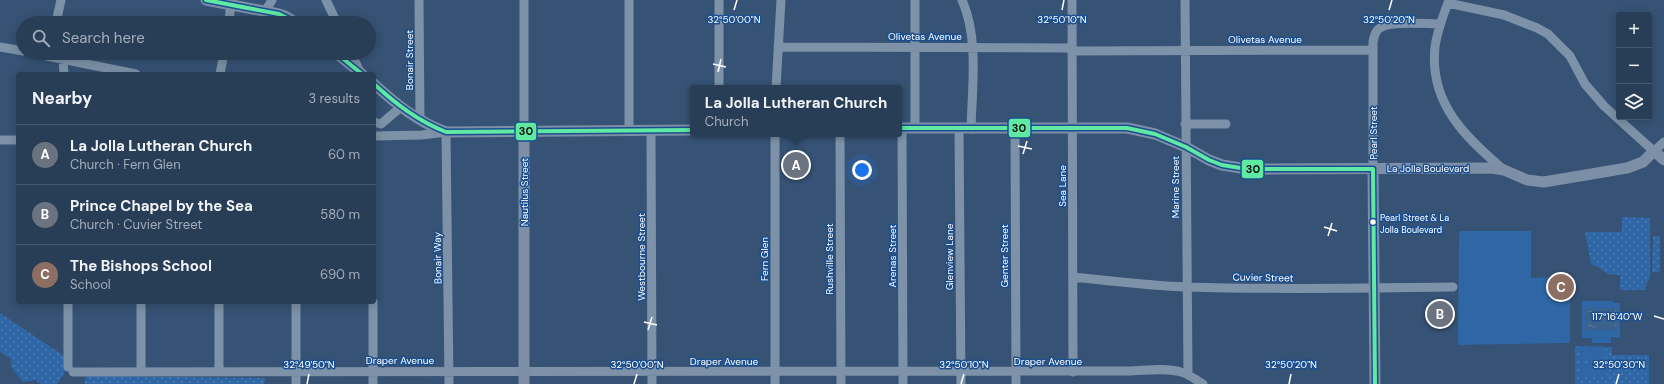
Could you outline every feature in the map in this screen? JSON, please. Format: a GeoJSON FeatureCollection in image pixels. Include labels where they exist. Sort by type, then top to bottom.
{"type":"FeatureCollection","features":[{"type":"Feature","properties":{"kind":"main road"},"geometry":{"type":"LineString","coordinates":[[206,0],[231,2],[286,16]]}},
{"type":"Feature","properties":{"kind":"main road"},"geometry":{"type":"LineString","coordinates":[[345,60],[360,72]]}},
{"type":"Feature","properties":{"kind":"main road"},"geometry":{"type":"LineString","coordinates":[[376,86],[401,107],[420,120],[446,132],[629,129],[690,130]]}},
{"type":"Feature","properties":{"kind":"main road","name":"La Jolla Boulevard"},"geometry":{"type":"LineString","coordinates":[[902,128],[1127,128],[1155,134],[1186,146],[1216,163],[1234,168],[1482,168],[1504,170],[1527,180],[1544,182],[1627,168],[1643,162],[1654,151]]}},
{"type":"Feature","properties":{"kind":"main road","name":"Nautilus Street"},"geometry":{"type":"LineString","coordinates":[[524,130],[524,384]]}},
{"type":"Feature","properties":{"kind":"main road"},"geometry":{"type":"LineString","coordinates":[[1654,151],[1664,160]]}},
{"type":"Feature","properties":{"kind":"main road","name":"Pearl Street"},"geometry":{"type":"LineString","coordinates":[[1373,169],[1375,384]]}},
{"type":"Feature","properties":{"kind":"street"},"geometry":{"type":"LineString","coordinates":[[58,16],[61,0]]}},
{"type":"Feature","properties":{"kind":"street"},"geometry":{"type":"LineString","coordinates":[[266,10],[272,0]]}},
{"type":"Feature","properties":{"kind":"street"},"geometry":{"type":"LineString","coordinates":[[326,0],[334,16]]}},
{"type":"Feature","properties":{"kind":"street","name":"Bonair Street"},"geometry":{"type":"LineString","coordinates":[[419,0],[420,120]]}},
{"type":"Feature","properties":{"kind":"street","name":"Nautilus Street"},"geometry":{"type":"LineString","coordinates":[[524,0],[524,130]]}},
{"type":"Feature","properties":{"kind":"street"},"geometry":{"type":"LineString","coordinates":[[629,0],[629,129]]}},
{"type":"Feature","properties":{"kind":"street"},"geometry":{"type":"LineString","coordinates":[[719,0],[719,85]]}},
{"type":"Feature","properties":{"kind":"street"},"geometry":{"type":"LineString","coordinates":[[776,85],[781,0]]}},
{"type":"Feature","properties":{"kind":"street"},"geometry":{"type":"LineString","coordinates":[[915,0],[915,128]]}},
{"type":"Feature","properties":{"kind":"street"},"geometry":{"type":"LineString","coordinates":[[962,0],[969,26],[972,47],[971,129]]}},
{"type":"Feature","properties":{"kind":"street","name":"Sea Lane"},"geometry":{"type":"LineString","coordinates":[[1072,0],[1073,372]]}},
{"type":"Feature","properties":{"kind":"street","name":"Marine Street"},"geometry":{"type":"LineString","coordinates":[[1185,0],[1188,374]]}},
{"type":"Feature","properties":{"kind":"street"},"geometry":{"type":"LineString","coordinates":[[1504,170],[1458,127],[1439,90],[1435,70],[1435,48],[1440,24],[1448,1],[1504,15],[1548,34],[1570,56],[1586,84],[1604,106],[1654,151]]}},
{"type":"Feature","properties":{"kind":"street"},"geometry":{"type":"LineString","coordinates":[[230,16],[231,2]]}},
{"type":"Feature","properties":{"kind":"street"},"geometry":{"type":"LineString","coordinates":[[1372,50],[1376,33],[1383,26],[1388,24],[1440,24]]}},
{"type":"Feature","properties":{"kind":"street"},"geometry":{"type":"LineString","coordinates":[[0,47],[16,50]]}},
{"type":"Feature","properties":{"kind":"street","name":"Olivetas Avenue"},"geometry":{"type":"LineString","coordinates":[[778,47],[972,47],[1185,55],[1372,50]]}},
{"type":"Feature","properties":{"kind":"street","name":"Pearl Street"},"geometry":{"type":"LineString","coordinates":[[1372,50],[1373,169]]}},
{"type":"Feature","properties":{"kind":"street"},"geometry":{"type":"LineString","coordinates":[[64,72],[64,60],[126,72]]}},
{"type":"Feature","properties":{"kind":"street"},"geometry":{"type":"LineString","coordinates":[[220,72],[223,60]]}},
{"type":"Feature","properties":{"kind":"street"},"geometry":{"type":"LineString","coordinates":[[354,60],[360,72]]}},
{"type":"Feature","properties":{"kind":"street"},"geometry":{"type":"LineString","coordinates":[[377,123],[401,107]]}},
{"type":"Feature","properties":{"kind":"street"},"geometry":{"type":"LineString","coordinates":[[1185,124],[1226,124]]}},
{"type":"Feature","properties":{"kind":"street","name":"Genter Street"},"geometry":{"type":"LineString","coordinates":[[1015,128],[1016,384]]}},
{"type":"Feature","properties":{"kind":"street","name":"Glenview Lane"},"geometry":{"type":"LineString","coordinates":[[959,129],[960,384]]}},
{"type":"Feature","properties":{"kind":"street","name":"Westbourne Street"},"geometry":{"type":"LineString","coordinates":[[651,130],[652,384]]}},
{"type":"Feature","properties":{"kind":"street"},"geometry":{"type":"LineString","coordinates":[[376,135],[422,135],[446,132]]}},
{"type":"Feature","properties":{"kind":"street","name":"Bonair Way"},"geometry":{"type":"LineString","coordinates":[[446,132],[449,384]]}},
{"type":"Feature","properties":{"kind":"street","name":"Fern Glen"},"geometry":{"type":"LineString","coordinates":[[775,137],[776,384]]}},
{"type":"Feature","properties":{"kind":"street","name":"Rushville Street"},"geometry":{"type":"LineString","coordinates":[[840,137],[841,384]]}},
{"type":"Feature","properties":{"kind":"street","name":"Arenas Street"},"geometry":{"type":"LineString","coordinates":[[901,137],[903,384]]}},
{"type":"Feature","properties":{"kind":"street"},"geometry":{"type":"LineString","coordinates":[[0,140],[16,140]]}},
{"type":"Feature","properties":{"kind":"street","name":"La Jolla Boulevard"},"geometry":{"type":"LineString","coordinates":[[1654,151],[1664,142]]}},
{"type":"Feature","properties":{"kind":"street","name":"Cuvier Street"},"geometry":{"type":"LineString","coordinates":[[1073,277],[1127,283],[1188,287],[1453,287]]}},
{"type":"Feature","properties":{"kind":"street","name":"Draper Avenue"},"geometry":{"type":"LineString","coordinates":[[68,304],[70,369],[142,372],[1073,372],[1167,370],[1188,374],[1203,384]]}},
{"type":"Feature","properties":{"kind":"street"},"geometry":{"type":"LineString","coordinates":[[141,304],[142,372]]}},
{"type":"Feature","properties":{"kind":"street"},"geometry":{"type":"LineString","coordinates":[[219,304],[219,372]]}},
{"type":"Feature","properties":{"kind":"street"},"geometry":{"type":"LineString","coordinates":[[296,304],[296,384]]}},
{"type":"Feature","properties":{"kind":"street"},"geometry":{"type":"LineString","coordinates":[[373,304],[373,384]]}},
{"type":"Feature","properties":{"kind":"shaded area"},"geometry":{"type":"Polygon","coordinates":[[[1622,217],[1650,218],[1650,279],[1646,284],[1645,290],[1620,290],[1620,275],[1608,274],[1591,264],[1585,232],[1622,232],[1622,217]]]}},
{"type":"Feature","properties":{"kind":"shaded area"},"geometry":{"type":"Polygon","coordinates":[[[1459,231],[1531,231],[1531,278],[1556,277],[1556,298],[1570,298],[1570,343],[1458,345],[1459,231]]]}},
{"type":"Feature","properties":{"kind":"shaded area"},"geometry":{"type":"Polygon","coordinates":[[[1653,236],[1660,236],[1660,272],[1652,272],[1653,236]]]}},
{"type":"Feature","properties":{"kind":"shaded area"},"geometry":{"type":"Polygon","coordinates":[[[1582,301],[1613,301],[1613,303],[1620,303],[1620,338],[1611,337],[1611,343],[1592,343],[1592,338],[1582,338],[1582,301]]]}},
{"type":"Feature","properties":{"kind":"shaded area"},"geometry":{"type":"Polygon","coordinates":[[[0,313],[64,356],[65,372],[57,384],[41,384],[35,380],[23,382],[11,367],[11,359],[0,352],[0,313]]]}},
{"type":"Feature","properties":{"kind":"shaded area"},"geometry":{"type":"Polygon","coordinates":[[[1575,346],[1612,347],[1612,355],[1649,355],[1649,384],[1575,384],[1575,346]]]}},
{"type":"Feature","properties":{"kind":"shaded area"},"geometry":{"type":"Polygon","coordinates":[[[1581,349],[1606,349],[1606,361],[1581,361],[1581,349]]]}},
{"type":"Feature","properties":{"kind":"shaded area"},"geometry":{"type":"Polygon","coordinates":[[[1619,359],[1644,359],[1644,370],[1619,370],[1619,359]]]}},
{"type":"Feature","properties":{"kind":"shaded area"},"geometry":{"type":"Polygon","coordinates":[[[1581,364],[1606,364],[1606,375],[1581,375],[1581,364]]]}},
{"type":"Feature","properties":{"kind":"shaded area"},"geometry":{"type":"Polygon","coordinates":[[[87,376],[265,378],[264,384],[84,384],[87,376]]]}},
{"type":"Feature","properties":{"kind":"water"},"geometry":{"type":"Polygon","coordinates":[[[1586,308],[1617,308],[1617,330],[1586,330],[1586,308]]]}},
{"type":"Feature","properties":{"kind":"transit line","name":"30"},"geometry":{"type":"LineString","coordinates":[[206,0],[283,16]]}},
{"type":"Feature","properties":{"kind":"transit line","name":"30"},"geometry":{"type":"LineString","coordinates":[[345,60],[360,72]]}},
{"type":"Feature","properties":{"kind":"transit line","name":"30"},"geometry":{"type":"LineString","coordinates":[[376,86],[426,123],[446,132],[690,130]]}},
{"type":"Feature","properties":{"kind":"transit line","name":"30"},"geometry":{"type":"LineString","coordinates":[[902,128],[1127,128],[1155,134],[1186,147],[1209,160],[1222,165],[1247,169],[1373,169]]}},
{"type":"Feature","properties":{"kind":"transit line","name":"30"},"geometry":{"type":"LineString","coordinates":[[1373,169],[1375,384]]}},
{"type":"Feature","properties":{"kind":"place","name":"La Jolla Lutheran Church"},"geometry":{"type":"Point","coordinates":[796,165]}},
{"type":"Feature","properties":{"kind":"place","name":"Pearl Street & La Jolla Boulevard"},"geometry":{"type":"Point","coordinates":[1373,222]}},
{"type":"Feature","properties":{"kind":"place","name":"The Bishops School"},"geometry":{"type":"Point","coordinates":[1561,287]}},
{"type":"Feature","properties":{"kind":"place","name":"Prince Chapel by the Sea"},"geometry":{"type":"Point","coordinates":[1440,314]}}]}
